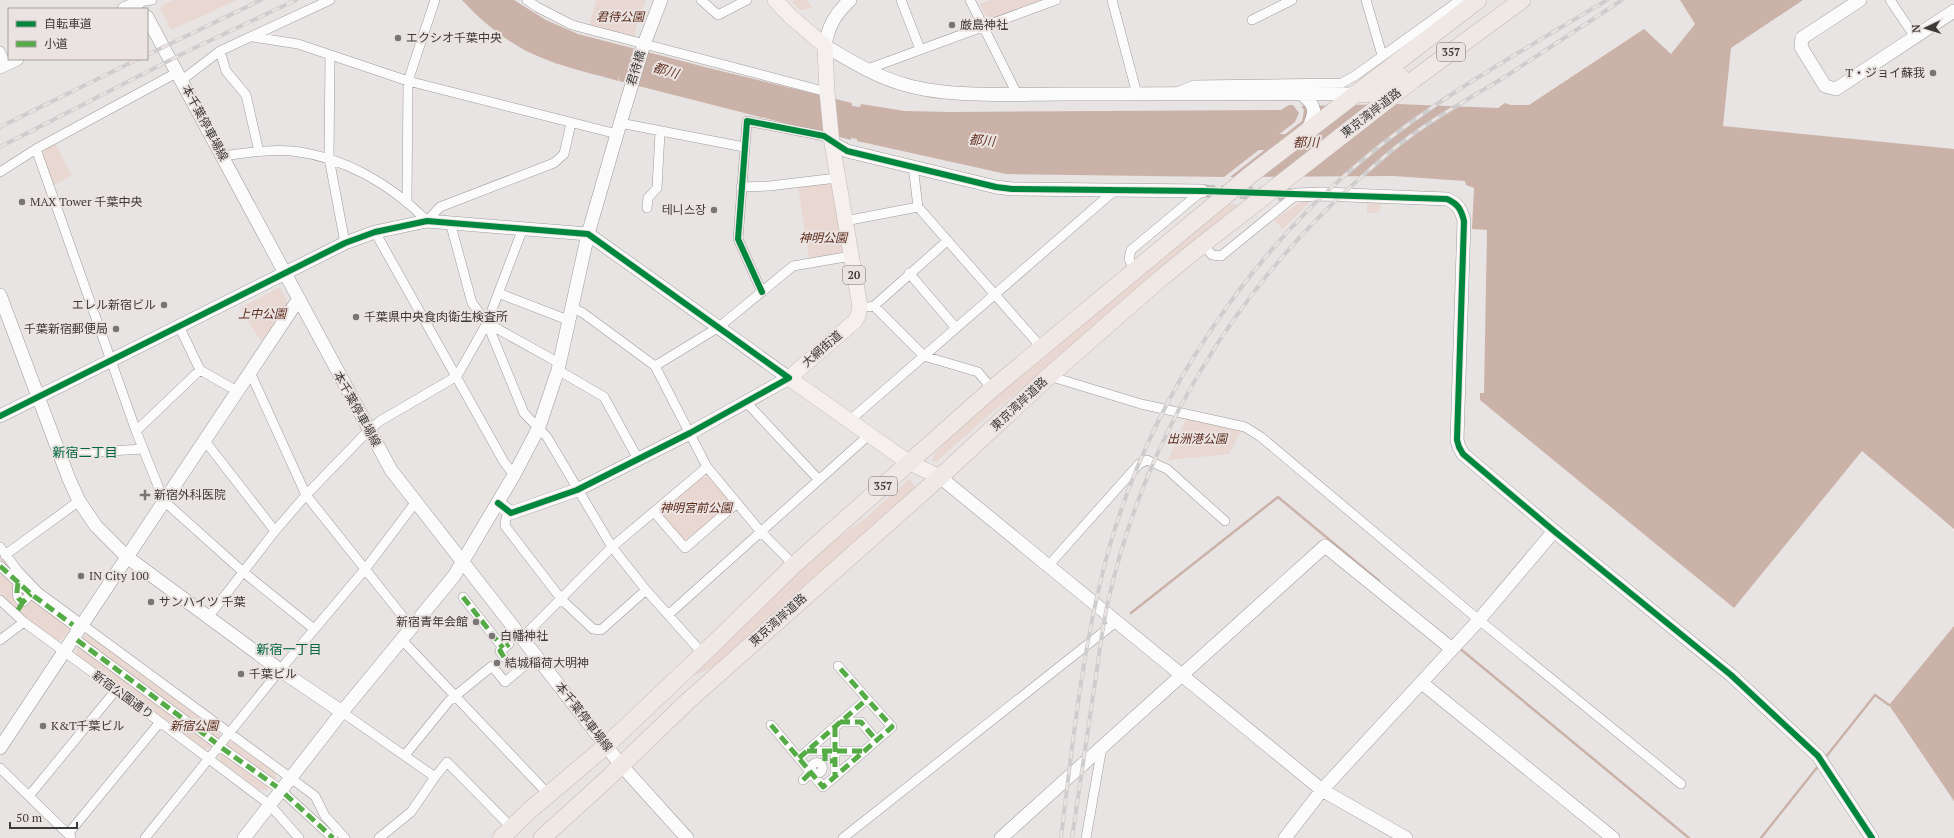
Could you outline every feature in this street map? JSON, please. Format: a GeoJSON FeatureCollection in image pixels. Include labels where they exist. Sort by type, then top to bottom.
{"type":"FeatureCollection","features":[{"type":"Feature","properties":{"kind":"highway"},"geometry":{"type":"LineString","coordinates":[[1349,99],[1372,94],[1383,89],[1431,52],[1506,0]]}},
{"type":"Feature","properties":{"kind":"highway","name":"東京湾岸道路"},"geometry":{"type":"LineString","coordinates":[[542,838],[688,701],[940,476],[1049,376],[1203,244],[1445,56],[1522,0]]}},
{"type":"Feature","properties":{"kind":"highway","name":"東京湾岸道路"},"geometry":{"type":"LineString","coordinates":[[507,833],[530,810],[607,745],[704,654],[794,565],[908,462],[992,389],[1249,176],[1308,129],[1349,99],[1471,1]]}},
{"type":"Feature","properties":{"kind":"main road"},"geometry":{"type":"LineString","coordinates":[[775,0],[790,16],[825,46]]}},
{"type":"Feature","properties":{"kind":"main road","name":"20"},"geometry":{"type":"LineString","coordinates":[[825,46],[826,92],[837,178],[851,256],[867,307]]}},
{"type":"Feature","properties":{"kind":"main road","name":"大網街道"},"geometry":{"type":"LineString","coordinates":[[867,307],[854,322],[789,378],[908,462],[940,476]]}},
{"type":"Feature","properties":{"kind":"street"},"geometry":{"type":"LineString","coordinates":[[127,8],[152,0]]}},
{"type":"Feature","properties":{"kind":"street"},"geometry":{"type":"LineString","coordinates":[[0,172],[36,149],[180,76],[220,51],[330,0]]}},
{"type":"Feature","properties":{"kind":"street"},"geometry":{"type":"LineString","coordinates":[[408,201],[408,80],[435,0]]}},
{"type":"Feature","properties":{"kind":"street"},"geometry":{"type":"LineString","coordinates":[[528,0],[537,7],[572,25],[826,92]]}},
{"type":"Feature","properties":{"kind":"street"},"geometry":{"type":"LineString","coordinates":[[537,7],[544,0]]}},
{"type":"Feature","properties":{"kind":"street","name":"君待橋"},"geometry":{"type":"LineString","coordinates":[[244,838],[342,712],[403,641],[463,562],[514,475],[539,427],[559,366],[588,234],[629,92],[660,0]]}},
{"type":"Feature","properties":{"kind":"street"},"geometry":{"type":"LineString","coordinates":[[701,0],[718,15],[747,0]]}},
{"type":"Feature","properties":{"kind":"street"},"geometry":{"type":"LineString","coordinates":[[850,0],[829,26],[825,46],[865,70],[906,85],[925,90],[1017,94],[1300,93],[1349,99]]}},
{"type":"Feature","properties":{"kind":"street"},"geometry":{"type":"LineString","coordinates":[[901,0],[920,49]]}},
{"type":"Feature","properties":{"kind":"street"},"geometry":{"type":"LineString","coordinates":[[970,0],[1017,94]]}},
{"type":"Feature","properties":{"kind":"street"},"geometry":{"type":"LineString","coordinates":[[865,70],[1056,0]]}},
{"type":"Feature","properties":{"kind":"street"},"geometry":{"type":"LineString","coordinates":[[1112,0],[1137,94]]}},
{"type":"Feature","properties":{"kind":"street"},"geometry":{"type":"LineString","coordinates":[[1252,20],[1292,0]]}},
{"type":"Feature","properties":{"kind":"street"},"geometry":{"type":"LineString","coordinates":[[1366,0],[1382,55]]}},
{"type":"Feature","properties":{"kind":"street"},"geometry":{"type":"LineString","coordinates":[[1860,0],[1802,38],[1801,47],[1825,86],[1836,89],[1954,11]]}},
{"type":"Feature","properties":{"kind":"street"},"geometry":{"type":"LineString","coordinates":[[1890,0],[1915,37]]}},
{"type":"Feature","properties":{"kind":"street"},"geometry":{"type":"LineString","coordinates":[[1170,94],[1194,85],[1342,83],[1356,76],[1382,55],[1471,1]]}},
{"type":"Feature","properties":{"kind":"street","name":"本千葉停車場線"},"geometry":{"type":"LineString","coordinates":[[148,19],[223,156],[298,300],[391,470],[415,503],[607,745],[621,765],[687,838]]}},
{"type":"Feature","properties":{"kind":"street"},"geometry":{"type":"LineString","coordinates":[[253,37],[298,44],[408,80],[571,123],[618,129],[660,132],[744,147]]}},
{"type":"Feature","properties":{"kind":"street"},"geometry":{"type":"LineString","coordinates":[[0,51],[8,63]]}},
{"type":"Feature","properties":{"kind":"street"},"geometry":{"type":"LineString","coordinates":[[220,51],[226,71],[246,95],[260,152]]}},
{"type":"Feature","properties":{"kind":"street"},"geometry":{"type":"LineString","coordinates":[[330,55],[329,158],[345,244]]}},
{"type":"Feature","properties":{"kind":"street"},"geometry":{"type":"LineString","coordinates":[[1300,93],[1308,98],[1314,109],[1313,118],[1308,129]]}},
{"type":"Feature","properties":{"kind":"street"},"geometry":{"type":"LineString","coordinates":[[762,292],[738,238],[747,121],[824,136],[832,143],[847,151],[996,187],[1012,189],[1114,191],[1202,191]]}},
{"type":"Feature","properties":{"kind":"street"},"geometry":{"type":"LineString","coordinates":[[427,221],[440,207],[554,163],[564,154],[571,123]]}},
{"type":"Feature","properties":{"kind":"street"},"geometry":{"type":"LineString","coordinates":[[648,208],[648,198],[657,188],[660,132]]}},
{"type":"Feature","properties":{"kind":"street"},"geometry":{"type":"LineString","coordinates":[[36,149],[136,431],[164,501],[242,571],[314,629]]}},
{"type":"Feature","properties":{"kind":"street"},"geometry":{"type":"LineString","coordinates":[[223,156],[260,152],[292,151],[329,158],[381,182],[408,201],[427,221]]}},
{"type":"Feature","properties":{"kind":"street"},"geometry":{"type":"LineString","coordinates":[[913,166],[918,207],[1041,348]]}},
{"type":"Feature","properties":{"kind":"street"},"geometry":{"type":"LineString","coordinates":[[741,187],[769,186],[837,178]]}},
{"type":"Feature","properties":{"kind":"street"},"geometry":{"type":"LineString","coordinates":[[849,421],[1114,191]]}},
{"type":"Feature","properties":{"kind":"street"},"geometry":{"type":"LineString","coordinates":[[1135,271],[1129,259],[1131,250],[1202,191]]}},
{"type":"Feature","properties":{"kind":"street"},"geometry":{"type":"LineString","coordinates":[[1203,244],[1212,255],[1221,256],[1296,195],[1323,194],[1447,199],[1456,203],[1462,211],[1464,221],[1457,440],[1463,454],[1554,531],[1731,676],[1822,761],[1872,838]]}},
{"type":"Feature","properties":{"kind":"street"},"geometry":{"type":"LineString","coordinates":[[845,221],[918,207]]}},
{"type":"Feature","properties":{"kind":"street"},"geometry":{"type":"LineString","coordinates":[[0,416],[179,326],[286,275],[345,244],[375,232],[427,221],[588,234],[789,378],[690,433],[578,490],[511,513],[506,518],[505,526],[562,600],[593,629],[602,630],[646,590]]}},
{"type":"Feature","properties":{"kind":"street"},"geometry":{"type":"LineString","coordinates":[[450,222],[472,303],[487,323],[524,413],[547,437],[612,547],[646,590],[704,654]]}},
{"type":"Feature","properties":{"kind":"street"},"geometry":{"type":"LineString","coordinates":[[209,616],[242,571],[306,494],[369,430],[380,421],[457,376],[487,323],[523,228]]}},
{"type":"Feature","properties":{"kind":"street"},"geometry":{"type":"LineString","coordinates":[[375,232],[504,462],[514,475]]}},
{"type":"Feature","properties":{"kind":"street"},"geometry":{"type":"LineString","coordinates":[[947,241],[867,307],[924,356],[978,372],[992,389]]}},
{"type":"Feature","properties":{"kind":"street"},"geometry":{"type":"LineString","coordinates":[[655,366],[719,327],[793,266],[851,256]]}},
{"type":"Feature","properties":{"kind":"street"},"geometry":{"type":"LineString","coordinates":[[909,273],[956,328]]}},
{"type":"Feature","properties":{"kind":"street"},"geometry":{"type":"LineString","coordinates":[[498,293],[568,320]]}},
{"type":"Feature","properties":{"kind":"street"},"geometry":{"type":"LineString","coordinates":[[0,295],[79,501],[96,526],[127,557],[209,616],[280,670],[406,755],[435,777]]}},
{"type":"Feature","properties":{"kind":"street"},"geometry":{"type":"LineString","coordinates":[[0,748],[65,651],[78,625],[127,557],[298,300]]}},
{"type":"Feature","properties":{"kind":"street"},"geometry":{"type":"LineString","coordinates":[[571,307],[583,313],[655,366],[707,467],[761,532],[794,565]]}},
{"type":"Feature","properties":{"kind":"street"},"geometry":{"type":"LineString","coordinates":[[487,323],[559,366],[604,398],[638,459]]}},
{"type":"Feature","properties":{"kind":"street"},"geometry":{"type":"LineString","coordinates":[[179,326],[200,370],[237,392]]}},
{"type":"Feature","properties":{"kind":"street"},"geometry":{"type":"LineString","coordinates":[[136,431],[200,370]]}},
{"type":"Feature","properties":{"kind":"street"},"geometry":{"type":"LineString","coordinates":[[250,372],[306,494],[412,628]]}},
{"type":"Feature","properties":{"kind":"street"},"geometry":{"type":"LineString","coordinates":[[1049,376],[1141,404],[1245,427],[1261,437],[1479,620],[1681,784]]}},
{"type":"Feature","properties":{"kind":"street"},"geometry":{"type":"LineString","coordinates":[[746,402],[819,480]]}},
{"type":"Feature","properties":{"kind":"street"},"geometry":{"type":"LineString","coordinates":[[668,615],[869,435]]}},
{"type":"Feature","properties":{"kind":"street"},"geometry":{"type":"LineString","coordinates":[[204,441],[275,531]]}},
{"type":"Feature","properties":{"kind":"street"},"geometry":{"type":"LineString","coordinates":[[60,454],[143,449]]}},
{"type":"Feature","properties":{"kind":"street"},"geometry":{"type":"LineString","coordinates":[[1049,565],[1139,464],[1147,460],[1167,469],[1226,521]]}},
{"type":"Feature","properties":{"kind":"street"},"geometry":{"type":"LineString","coordinates":[[522,638],[562,600],[612,547],[707,467]]}},
{"type":"Feature","properties":{"kind":"street"},"geometry":{"type":"LineString","coordinates":[[940,476],[1322,790],[1406,838]]}},
{"type":"Feature","properties":{"kind":"street"},"geometry":{"type":"LineString","coordinates":[[78,625],[38,592],[2,551],[79,501]]}},
{"type":"Feature","properties":{"kind":"street"},"geometry":{"type":"LineString","coordinates":[[145,838],[280,670],[366,568],[415,503]]}},
{"type":"Feature","properties":{"kind":"street"},"geometry":{"type":"LineString","coordinates":[[498,503],[511,513]]}},
{"type":"Feature","properties":{"kind":"street"},"geometry":{"type":"LineString","coordinates":[[654,512],[684,548],[737,503]]}},
{"type":"Feature","properties":{"kind":"street"},"geometry":{"type":"LineString","coordinates":[[1285,838],[1322,790],[1479,620],[1554,531]]}},
{"type":"Feature","properties":{"kind":"street"},"geometry":{"type":"LineString","coordinates":[[1001,838],[1325,546],[1455,646]]}},
{"type":"Feature","properties":{"kind":"street"},"geometry":{"type":"LineString","coordinates":[[0,566],[31,594],[78,625],[292,777],[315,796],[325,816],[345,838]]}},
{"type":"Feature","properties":{"kind":"street"},"geometry":{"type":"LineString","coordinates":[[18,583],[17,596],[20,606],[31,594]]}},
{"type":"Feature","properties":{"kind":"street"},"geometry":{"type":"LineString","coordinates":[[463,597],[505,650]]}},
{"type":"Feature","properties":{"kind":"street","name":"新宿公園通り"},"geometry":{"type":"LineString","coordinates":[[0,600],[24,622],[209,758],[270,806],[300,838]]}},
{"type":"Feature","properties":{"kind":"street"},"geometry":{"type":"LineString","coordinates":[[0,640],[24,622]]}},
{"type":"Feature","properties":{"kind":"street"},"geometry":{"type":"LineString","coordinates":[[843,838],[1116,622]]}},
{"type":"Feature","properties":{"kind":"street"},"geometry":{"type":"LineString","coordinates":[[77,640],[277,787]]}},
{"type":"Feature","properties":{"kind":"street"},"geometry":{"type":"LineString","coordinates":[[403,641],[549,795]]}},
{"type":"Feature","properties":{"kind":"street"},"geometry":{"type":"LineString","coordinates":[[406,755],[449,701],[492,666],[505,682],[536,656]]}},
{"type":"Feature","properties":{"kind":"street"},"geometry":{"type":"LineString","coordinates":[[771,725],[812,772],[823,787],[892,727],[838,666]]}},
{"type":"Feature","properties":{"kind":"street"},"geometry":{"type":"LineString","coordinates":[[1422,683],[1613,838]]}},
{"type":"Feature","properties":{"kind":"street"},"geometry":{"type":"LineString","coordinates":[[29,796],[116,690]]}},
{"type":"Feature","properties":{"kind":"street"},"geometry":{"type":"LineString","coordinates":[[799,758],[867,699]]}},
{"type":"Feature","properties":{"kind":"street"},"geometry":{"type":"LineString","coordinates":[[0,768],[70,836],[160,722]]}},
{"type":"Feature","properties":{"kind":"street"},"geometry":{"type":"LineString","coordinates":[[837,725],[861,722],[876,740]]}},
{"type":"Feature","properties":{"kind":"street"},"geometry":{"type":"LineString","coordinates":[[835,777],[837,725]]}},
{"type":"Feature","properties":{"kind":"street"},"geometry":{"type":"LineString","coordinates":[[1086,838],[1102,747]]}},
{"type":"Feature","properties":{"kind":"street"},"geometry":{"type":"LineString","coordinates":[[807,751],[864,751]]}},
{"type":"Feature","properties":{"kind":"street"},"geometry":{"type":"LineString","coordinates":[[803,780],[812,772],[820,772],[823,767],[825,751]]}},
{"type":"Feature","properties":{"kind":"street"},"geometry":{"type":"LineString","coordinates":[[823,763],[835,761]]}},
{"type":"Feature","properties":{"kind":"street"},"geometry":{"type":"LineString","coordinates":[[379,838],[411,812],[435,777],[448,762],[507,833]]}},
{"type":"Feature","properties":{"kind":"street"},"geometry":{"type":"LineString","coordinates":[[285,794],[330,835]]}},
{"type":"Feature","properties":{"kind":"green space"},"geometry":{"type":"Polygon","coordinates":[[[174,0],[237,0],[171,30],[160,9],[162,6],[174,0]]]}},
{"type":"Feature","properties":{"kind":"green space","name":"君待公園"},"geometry":{"type":"Polygon","coordinates":[[[596,0],[646,0],[638,20],[634,37],[589,27],[596,0]]]}},
{"type":"Feature","properties":{"kind":"green space"},"geometry":{"type":"Polygon","coordinates":[[[796,0],[807,0],[813,8],[800,10],[792,2],[796,0]]]}},
{"type":"Feature","properties":{"kind":"green space"},"geometry":{"type":"Polygon","coordinates":[[[991,0],[1045,0],[993,18],[985,15],[980,4],[991,0]]]}},
{"type":"Feature","properties":{"kind":"green space"},"geometry":{"type":"Polygon","coordinates":[[[55,144],[72,175],[54,185],[43,154],[45,150],[55,144]]]}},
{"type":"Feature","properties":{"kind":"green space","name":"神明公園"},"geometry":{"type":"Polygon","coordinates":[[[832,182],[843,248],[840,253],[809,259],[798,186],[832,182]]]}},
{"type":"Feature","properties":{"kind":"green space"},"geometry":{"type":"Polygon","coordinates":[[[1313,199],[1283,229],[1274,220],[1302,201],[1313,199]]]}},
{"type":"Feature","properties":{"kind":"green space"},"geometry":{"type":"Polygon","coordinates":[[[1382,200],[1379,213],[1367,213],[1367,201],[1382,200]]]}},
{"type":"Feature","properties":{"kind":"green space"},"geometry":{"type":"Polygon","coordinates":[[[1229,204],[1238,205],[1160,269],[1038,376],[990,414],[936,462],[932,461],[943,445],[973,416],[1067,335],[1229,204]]]}},
{"type":"Feature","properties":{"kind":"green space","name":"上中公園"},"geometry":{"type":"Polygon","coordinates":[[[280,287],[288,304],[261,341],[240,308],[280,287]]]}},
{"type":"Feature","properties":{"kind":"green space","name":"出洲港公園"},"geometry":{"type":"Polygon","coordinates":[[[1186,419],[1243,428],[1229,454],[1168,460],[1186,419]]]}},
{"type":"Feature","properties":{"kind":"green space","name":"神明宮前公園"},"geometry":{"type":"Polygon","coordinates":[[[709,476],[730,500],[731,505],[687,542],[683,542],[661,515],[661,512],[703,477],[709,476]]]}},
{"type":"Feature","properties":{"kind":"green space"},"geometry":{"type":"Polygon","coordinates":[[[908,480],[911,480],[915,487],[726,657],[711,668],[691,677],[824,549],[868,516],[908,480]]]}},
{"type":"Feature","properties":{"kind":"green space"},"geometry":{"type":"Polygon","coordinates":[[[0,554],[72,626],[61,640],[57,641],[19,613],[0,593],[0,554]]]}},
{"type":"Feature","properties":{"kind":"green space","name":"新宿公園"},"geometry":{"type":"Polygon","coordinates":[[[90,635],[219,729],[220,736],[210,748],[203,749],[77,656],[76,649],[84,636],[90,635]]]}},
{"type":"Feature","properties":{"kind":"green space","name":"新宿公園"},"geometry":{"type":"Polygon","coordinates":[[[229,742],[235,742],[275,771],[276,778],[267,790],[260,790],[220,761],[219,755],[229,742]]]}},
{"type":"Feature","properties":{"kind":"water"},"geometry":{"type":"Polygon","coordinates":[[[462,0],[514,0],[546,20],[578,34],[852,103],[852,106],[860,107],[861,104],[905,111],[951,112],[1281,110],[1289,105],[1293,105],[1299,113],[1295,122],[1224,177],[1006,174],[857,141],[857,139],[851,138],[851,140],[619,81],[619,76],[618,81],[565,66],[535,55],[512,43],[481,19],[462,0]]]}},
{"type":"Feature","properties":{"kind":"water"},"geometry":{"type":"Polygon","coordinates":[[[1680,0],[1803,0],[1731,48],[1723,126],[1954,149],[1954,529],[1862,451],[1734,608],[1480,400],[1480,393],[1484,393],[1487,230],[1472,229],[1474,188],[1466,185],[1465,181],[1393,176],[1230,177],[1302,121],[1304,110],[1301,106],[1397,104],[1498,108],[1505,103],[1511,105],[1529,105],[1644,29],[1671,54],[1695,24],[1680,0]]]}},
{"type":"Feature","properties":{"kind":"water"},"geometry":{"type":"Polygon","coordinates":[[[1954,626],[1954,801],[1889,705],[1954,626]]]}},
{"type":"Feature","properties":{"kind":"waterway","name":"都川"},"geometry":{"type":"LineString","coordinates":[[1247,142],[1296,142]]}},
{"type":"Feature","properties":{"kind":"waterway"},"geometry":{"type":"LineString","coordinates":[[1131,613],[1278,497],[1379,581]]}},
{"type":"Feature","properties":{"kind":"waterway"},"geometry":{"type":"LineString","coordinates":[[1458,647],[1689,838]]}},
{"type":"Feature","properties":{"kind":"waterway"},"geometry":{"type":"LineString","coordinates":[[1825,758],[1875,695],[1889,705]]}},
{"type":"Feature","properties":{"kind":"waterway"},"geometry":{"type":"LineString","coordinates":[[1761,838],[1819,765]]}},
{"type":"Feature","properties":{"kind":"tunnel"},"geometry":{"type":"LineString","coordinates":[[1202,191],[1296,195]]}},
{"type":"Feature","properties":{"kind":"railway"},"geometry":{"type":"LineString","coordinates":[[148,55],[261,0]]}},
{"type":"Feature","properties":{"kind":"railway"},"geometry":{"type":"LineString","coordinates":[[0,147],[186,52],[296,0]]}},
{"type":"Feature","properties":{"kind":"railway"},"geometry":{"type":"LineString","coordinates":[[1061,838],[1086,654],[1110,545],[1128,491],[1150,438],[1177,386],[1207,336],[1240,289],[1277,244],[1317,202],[1359,163],[1417,118],[1448,97],[1511,57],[1607,0]]}},
{"type":"Feature","properties":{"kind":"railway"},"geometry":{"type":"LineString","coordinates":[[1072,838],[1103,625],[1124,542],[1145,483],[1171,426],[1200,371],[1235,318],[1273,269],[1314,222],[1359,179],[1405,140],[1622,0]]}},
{"type":"Feature","properties":{"kind":"railway"},"geometry":{"type":"LineString","coordinates":[[0,127],[136,60]]}},
{"type":"Feature","properties":{"kind":"marked path"},"geometry":{"type":"LineString","coordinates":[[0,566],[31,594],[73,625]]}},
{"type":"Feature","properties":{"kind":"marked path"},"geometry":{"type":"LineString","coordinates":[[18,583],[17,594],[20,600],[23,602],[31,594]]}},
{"type":"Feature","properties":{"kind":"marked path"},"geometry":{"type":"LineString","coordinates":[[463,597],[503,648]]}},
{"type":"Feature","properties":{"kind":"marked path"},"geometry":{"type":"LineString","coordinates":[[18,610],[23,602]]}},
{"type":"Feature","properties":{"kind":"marked path"},"geometry":{"type":"LineString","coordinates":[[77,640],[216,743]]}},
{"type":"Feature","properties":{"kind":"marked path"},"geometry":{"type":"LineString","coordinates":[[504,657],[500,651],[509,644]]}},
{"type":"Feature","properties":{"kind":"marked path"},"geometry":{"type":"LineString","coordinates":[[771,725],[823,787],[892,727],[838,666]]}},
{"type":"Feature","properties":{"kind":"marked path"},"geometry":{"type":"LineString","coordinates":[[799,758],[867,699]]}},
{"type":"Feature","properties":{"kind":"marked path"},"geometry":{"type":"LineString","coordinates":[[840,722],[861,722],[876,740]]}},
{"type":"Feature","properties":{"kind":"marked path"},"geometry":{"type":"LineString","coordinates":[[835,727],[835,777]]}},
{"type":"Feature","properties":{"kind":"marked path"},"geometry":{"type":"LineString","coordinates":[[222,748],[277,787]]}},
{"type":"Feature","properties":{"kind":"marked path"},"geometry":{"type":"LineString","coordinates":[[807,751],[864,751]]}},
{"type":"Feature","properties":{"kind":"marked path"},"geometry":{"type":"LineString","coordinates":[[825,751],[825,761],[835,761]]}},
{"type":"Feature","properties":{"kind":"marked path"},"geometry":{"type":"LineString","coordinates":[[803,780],[812,771]]}},
{"type":"Feature","properties":{"kind":"marked path"},"geometry":{"type":"LineString","coordinates":[[285,794],[333,838]]}},
{"type":"Feature","properties":{"kind":"cycle path"},"geometry":{"type":"LineString","coordinates":[[762,292],[738,239],[747,121],[824,136],[847,151],[996,187],[1012,189],[1202,191],[1447,199],[1458,207],[1462,213],[1464,221],[1457,440],[1463,454],[1554,531],[1731,675],[1818,756],[1872,838]]}},
{"type":"Feature","properties":{"kind":"cycle path"},"geometry":{"type":"LineString","coordinates":[[0,416],[345,243],[375,232],[427,221],[588,234],[789,378],[690,433],[577,490],[511,513],[498,503]]}},
{"type":"Feature","properties":{"kind":"place","name":"厳島神社"},"geometry":{"type":"Point","coordinates":[952,25]}},
{"type":"Feature","properties":{"kind":"place","name":"エクシオ千葉中央"},"geometry":{"type":"Point","coordinates":[398,38]}},
{"type":"Feature","properties":{"kind":"place","name":"T・ジョイ蘇我"},"geometry":{"type":"Point","coordinates":[1933,73]}},
{"type":"Feature","properties":{"kind":"place","name":"MAX Tower 千葉中央"},"geometry":{"type":"Point","coordinates":[22,202]}},
{"type":"Feature","properties":{"kind":"place","name":"테니스장"},"geometry":{"type":"Point","coordinates":[714,210]}},
{"type":"Feature","properties":{"kind":"place","name":"エレル新宿ビル"},"geometry":{"type":"Point","coordinates":[164,305]}},
{"type":"Feature","properties":{"kind":"place","name":"千葉県中央食肉衛生検査所"},"geometry":{"type":"Point","coordinates":[356,317]}},
{"type":"Feature","properties":{"kind":"place","name":"千葉新宿郵便局"},"geometry":{"type":"Point","coordinates":[116,329]}},
{"type":"Feature","properties":{"kind":"place","name":"新宿外科医院"},"geometry":{"type":"Point","coordinates":[145,495]}},
{"type":"Feature","properties":{"kind":"place","name":"IN City 100"},"geometry":{"type":"Point","coordinates":[81,576]}},
{"type":"Feature","properties":{"kind":"place","name":"サンハイツ 千葉"},"geometry":{"type":"Point","coordinates":[151,602]}},
{"type":"Feature","properties":{"kind":"place","name":"新宿青年会館"},"geometry":{"type":"Point","coordinates":[476,622]}},
{"type":"Feature","properties":{"kind":"place","name":"白幡神社"},"geometry":{"type":"Point","coordinates":[492,636]}},
{"type":"Feature","properties":{"kind":"place","name":"結城稲荷大明神"},"geometry":{"type":"Point","coordinates":[497,663]}},
{"type":"Feature","properties":{"kind":"place","name":"千葉ビル"},"geometry":{"type":"Point","coordinates":[241,674]}},
{"type":"Feature","properties":{"kind":"place","name":"K&T千葉ビル"},"geometry":{"type":"Point","coordinates":[43,726]}},
{"type":"Feature","properties":{"kind":"district","name":"新宿二丁目"},"geometry":{"type":"Point","coordinates":[85,452]}},
{"type":"Feature","properties":{"kind":"district","name":"新宿一丁目"},"geometry":{"type":"Point","coordinates":[289,649]}}]}
